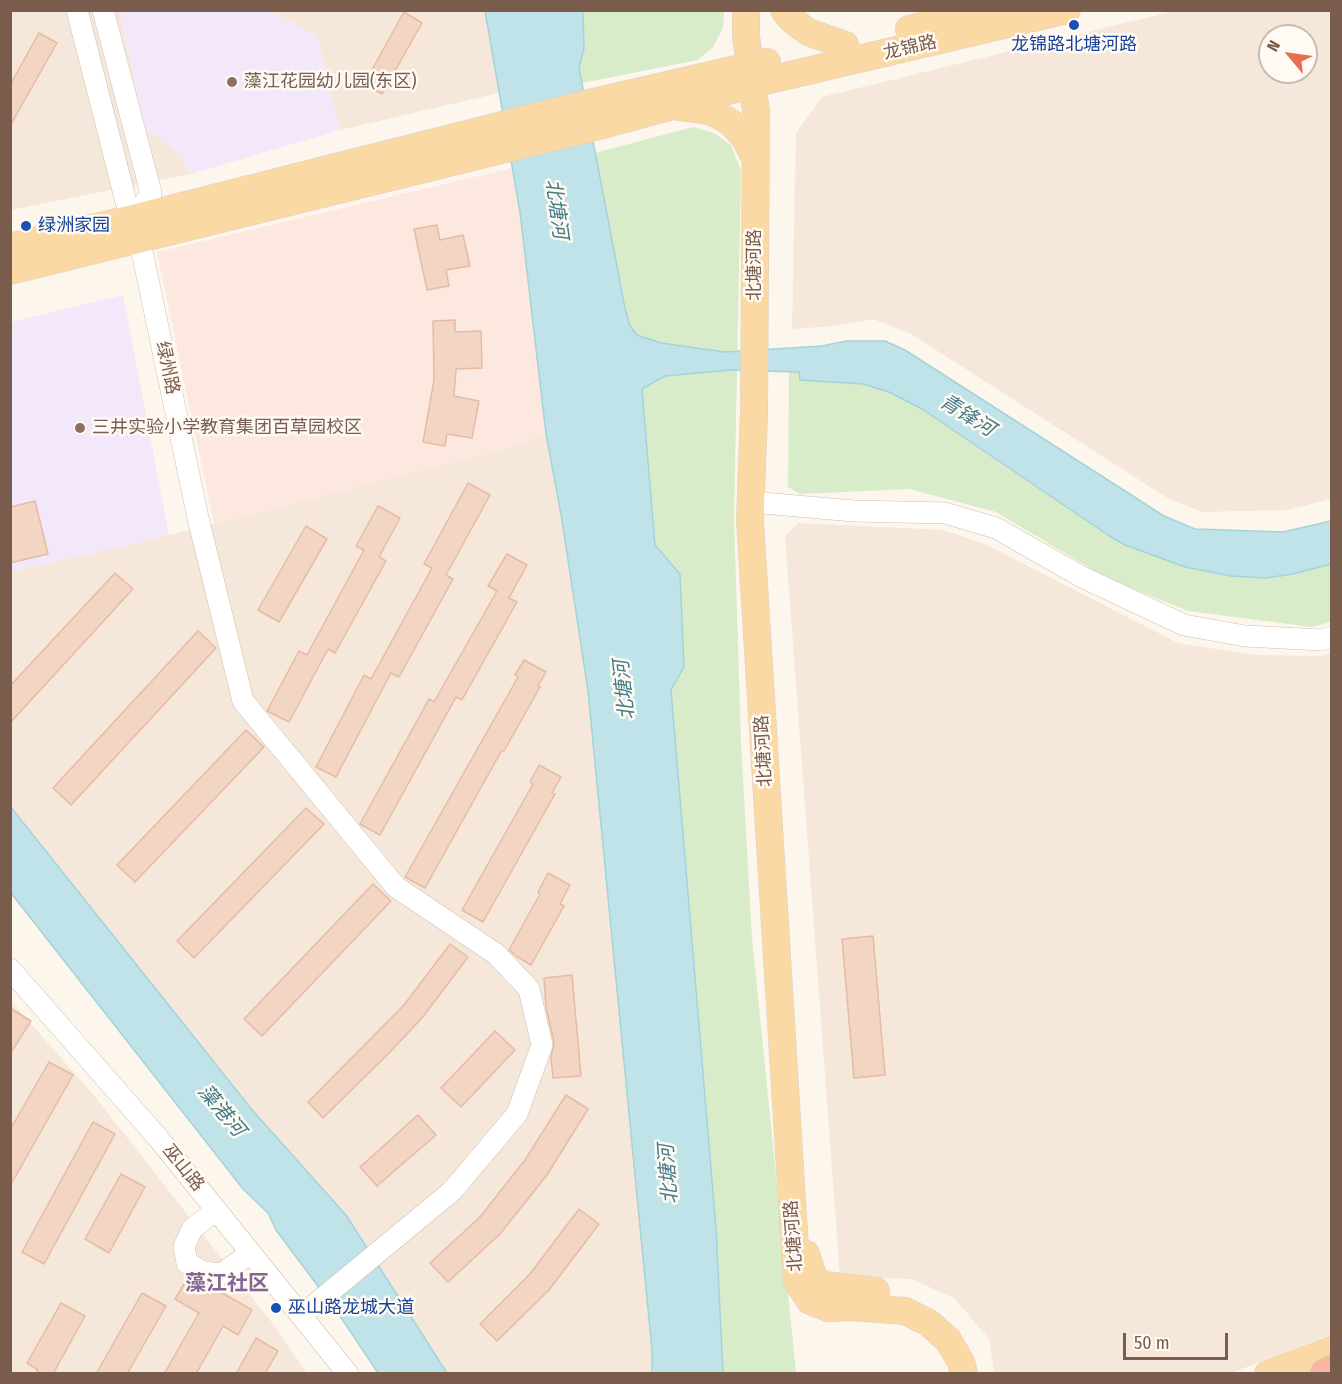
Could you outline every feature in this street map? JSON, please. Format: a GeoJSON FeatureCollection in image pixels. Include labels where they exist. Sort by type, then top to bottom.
{"type":"FeatureCollection","features":[{"type":"Feature","properties":{"kind":"highway"},"geometry":{"type":"LineString","coordinates":[[1326,1374],[1332,1371]]}},
{"type":"Feature","properties":{"kind":"main road","name":"北塘河路"},"geometry":{"type":"LineString","coordinates":[[746,10],[746,36],[773,107],[761,337]]}},
{"type":"Feature","properties":{"kind":"main road","name":"北塘河路"},"geometry":{"type":"LineString","coordinates":[[765,10],[756,112],[755,158],[761,337],[759,503],[803,1235],[807,1262],[814,1279],[825,1286],[906,1292],[925,1300],[948,1318],[968,1340],[980,1374]]}},
{"type":"Feature","properties":{"kind":"main road"},"geometry":{"type":"LineString","coordinates":[[784,10],[791,19],[808,32],[845,45]]}},
{"type":"Feature","properties":{"kind":"main road","name":"龙锦路"},"geometry":{"type":"LineString","coordinates":[[759,73],[845,45],[985,10]]}},
{"type":"Feature","properties":{"kind":"main road","name":"龙锦路"},"geometry":{"type":"LineString","coordinates":[[759,73],[1067,10]]}},
{"type":"Feature","properties":{"kind":"main road"},"geometry":{"type":"LineString","coordinates":[[10,271],[137,229],[759,73]]}},
{"type":"Feature","properties":{"kind":"main road"},"geometry":{"type":"LineString","coordinates":[[669,106],[759,73]]}},
{"type":"Feature","properties":{"kind":"main road"},"geometry":{"type":"LineString","coordinates":[[592,115],[669,106],[705,110],[730,122],[745,138],[755,158]]}},
{"type":"Feature","properties":{"kind":"main road"},"geometry":{"type":"LineString","coordinates":[[10,247],[137,229]]}},
{"type":"Feature","properties":{"kind":"main road","name":"北塘河路"},"geometry":{"type":"LineString","coordinates":[[759,503],[752,543],[797,1281],[810,1301],[828,1308],[852,1306],[905,1311],[929,1323],[948,1340],[961,1362],[964,1374]]}},
{"type":"Feature","properties":{"kind":"main road"},"geometry":{"type":"LineString","coordinates":[[1268,1374],[1332,1350]]}},
{"type":"Feature","properties":{"kind":"street","name":"绿州路"},"geometry":{"type":"LineString","coordinates":[[78,10],[126,202],[137,229],[198,518],[243,701],[396,887],[496,954],[529,989],[542,1045],[517,1114],[452,1191],[309,1309]]}},
{"type":"Feature","properties":{"kind":"street"},"geometry":{"type":"LineString","coordinates":[[104,10],[151,193],[137,229]]}},
{"type":"Feature","properties":{"kind":"street"},"geometry":{"type":"LineString","coordinates":[[759,503],[854,511],[945,513],[996,528],[1082,577],[1184,625],[1245,636],[1321,640],[1332,637]]}},
{"type":"Feature","properties":{"kind":"street","name":"巫山路"},"geometry":{"type":"LineString","coordinates":[[10,969],[159,1139],[251,1253],[309,1309],[348,1374]]}},
{"type":"Feature","properties":{"kind":"street"},"geometry":{"type":"LineString","coordinates":[[216,1210],[192,1229],[184,1247],[187,1263],[202,1272],[221,1274],[251,1253]]}},
{"type":"Feature","properties":{"kind":"shaded area","name":"藻江花园幼儿园(东区)"},"geometry":{"type":"Polygon","coordinates":[[[122,10],[270,11],[317,36],[340,130],[191,174],[173,148],[145,129],[120,14],[122,10]]]}},
{"type":"Feature","properties":{"kind":"shaded area"},"geometry":{"type":"Polygon","coordinates":[[[1178,10],[1331,11],[1331,499],[1287,510],[1203,512],[1169,499],[911,334],[873,319],[835,326],[792,329],[796,133],[822,97],[1178,10]]]}},
{"type":"Feature","properties":{"kind":"shaded area"},"geometry":{"type":"Polygon","coordinates":[[[11,11],[122,11],[120,14],[145,129],[173,148],[191,174],[11,210],[11,11]]]}},
{"type":"Feature","properties":{"kind":"shaded area"},"geometry":{"type":"Polygon","coordinates":[[[270,11],[485,11],[499,93],[340,130],[317,36],[270,11]]]}},
{"type":"Feature","properties":{"kind":"shaded area"},"geometry":{"type":"Polygon","coordinates":[[[512,168],[520,212],[546,434],[501,450],[214,524],[157,252],[512,168]]]}},
{"type":"Feature","properties":{"kind":"shaded area","name":"三井实验小学教育集团百草园校区"},"geometry":{"type":"Polygon","coordinates":[[[123,295],[169,535],[11,572],[10,322],[123,295]]]}},
{"type":"Feature","properties":{"kind":"shaded area"},"geometry":{"type":"Polygon","coordinates":[[[546,434],[561,514],[588,691],[652,1350],[652,1373],[447,1373],[346,1215],[253,1111],[11,806],[10,572],[169,535],[501,450],[546,434]]]}},
{"type":"Feature","properties":{"kind":"shaded area"},"geometry":{"type":"Polygon","coordinates":[[[798,523],[943,530],[985,544],[1178,643],[1253,655],[1320,656],[1331,653],[1331,1335],[1231,1373],[994,1373],[989,1339],[954,1298],[911,1279],[840,1277],[785,536],[798,523]]]}},
{"type":"Feature","properties":{"kind":"shaded area"},"geometry":{"type":"Polygon","coordinates":[[[10,1000],[97,1099],[270,1320],[307,1373],[11,1373],[10,1000]]]}},
{"type":"Feature","properties":{"kind":"green space"},"geometry":{"type":"Polygon","coordinates":[[[583,11],[724,11],[723,27],[713,47],[698,60],[582,83],[579,67],[584,48],[583,11]]]}},
{"type":"Feature","properties":{"kind":"green space"},"geometry":{"type":"Polygon","coordinates":[[[693,127],[714,133],[731,145],[741,171],[734,518],[741,743],[752,938],[796,1373],[723,1373],[716,1228],[671,690],[684,667],[680,574],[655,545],[642,389],[595,153],[693,127]]]}},
{"type":"Feature","properties":{"kind":"green space"},"geometry":{"type":"Polygon","coordinates":[[[789,371],[799,372],[800,380],[863,384],[889,392],[922,409],[1108,535],[1125,545],[1185,567],[1231,576],[1266,578],[1331,564],[1331,622],[1312,627],[1188,611],[1107,578],[996,512],[909,489],[800,494],[788,487],[789,371]]]}},
{"type":"Feature","properties":{"kind":"water"},"geometry":{"type":"Polygon","coordinates":[[[485,11],[583,11],[584,48],[579,68],[625,308],[630,326],[637,335],[661,343],[725,352],[822,346],[846,341],[885,341],[905,350],[1164,516],[1195,529],[1283,532],[1331,521],[1331,564],[1266,578],[1231,576],[1185,567],[1125,545],[922,409],[889,392],[863,384],[800,380],[799,372],[731,370],[665,376],[642,389],[655,545],[680,574],[684,667],[671,690],[716,1228],[723,1373],[652,1373],[652,1350],[588,691],[561,514],[546,434],[520,212],[485,11]]]}},
{"type":"Feature","properties":{"kind":"water","name":"藻港河"},"geometry":{"type":"Polygon","coordinates":[[[10,806],[253,1111],[346,1215],[447,1373],[378,1373],[338,1313],[276,1230],[268,1213],[243,1189],[11,893],[10,806]]]}},
{"type":"Feature","properties":{"kind":"building"},"geometry":{"type":"Polygon","coordinates":[[[404,12],[422,23],[382,94],[364,84],[404,12]]]}},
{"type":"Feature","properties":{"kind":"building"},"geometry":{"type":"Polygon","coordinates":[[[39,33],[57,43],[10,126],[10,85],[39,33]]]}},
{"type":"Feature","properties":{"kind":"building"},"geometry":{"type":"Polygon","coordinates":[[[437,225],[440,240],[463,235],[470,266],[446,270],[449,286],[427,290],[414,229],[437,225]]]}},
{"type":"Feature","properties":{"kind":"building"},"geometry":{"type":"Polygon","coordinates":[[[455,320],[455,332],[481,331],[482,368],[456,369],[454,396],[479,401],[472,438],[447,434],[445,446],[423,442],[434,380],[433,321],[455,320]]]}},
{"type":"Feature","properties":{"kind":"building"},"geometry":{"type":"Polygon","coordinates":[[[468,483],[490,495],[446,575],[453,579],[399,677],[391,673],[336,777],[316,767],[364,675],[371,679],[432,568],[424,564],[468,483]]]}},
{"type":"Feature","properties":{"kind":"building"},"geometry":{"type":"Polygon","coordinates":[[[35,501],[48,554],[10,563],[10,507],[35,501]]]}},
{"type":"Feature","properties":{"kind":"building"},"geometry":{"type":"Polygon","coordinates":[[[378,506],[400,518],[379,557],[386,561],[335,653],[328,649],[289,722],[267,711],[299,651],[307,655],[364,550],[356,546],[378,506]]]}},
{"type":"Feature","properties":{"kind":"building"},"geometry":{"type":"Polygon","coordinates":[[[306,526],[327,539],[279,622],[258,610],[306,526]]]}},
{"type":"Feature","properties":{"kind":"building"},"geometry":{"type":"Polygon","coordinates":[[[507,554],[527,565],[509,598],[517,602],[462,700],[456,697],[380,835],[360,824],[429,699],[434,702],[497,591],[488,586],[507,554]]]}},
{"type":"Feature","properties":{"kind":"building"},"geometry":{"type":"Polygon","coordinates":[[[115,573],[133,589],[10,723],[10,686],[115,573]]]}},
{"type":"Feature","properties":{"kind":"building"},"geometry":{"type":"Polygon","coordinates":[[[198,631],[216,648],[71,805],[53,788],[198,631]]]}},
{"type":"Feature","properties":{"kind":"building"},"geometry":{"type":"Polygon","coordinates":[[[524,660],[546,672],[538,686],[540,687],[425,888],[405,877],[518,677],[515,675],[524,660]]]}},
{"type":"Feature","properties":{"kind":"building"},"geometry":{"type":"Polygon","coordinates":[[[246,730],[264,747],[135,882],[117,865],[246,730]]]}},
{"type":"Feature","properties":{"kind":"building"},"geometry":{"type":"Polygon","coordinates":[[[539,765],[561,777],[552,793],[555,794],[483,922],[462,910],[533,784],[530,782],[539,765]]]}},
{"type":"Feature","properties":{"kind":"building"},"geometry":{"type":"Polygon","coordinates":[[[306,808],[324,824],[194,958],[177,941],[306,808]]]}},
{"type":"Feature","properties":{"kind":"building"},"geometry":{"type":"Polygon","coordinates":[[[548,873],[570,885],[560,904],[564,906],[531,965],[509,950],[540,894],[538,892],[548,873]]]}},
{"type":"Feature","properties":{"kind":"building"},"geometry":{"type":"Polygon","coordinates":[[[373,884],[391,901],[262,1036],[244,1019],[373,884]]]}},
{"type":"Feature","properties":{"kind":"building"},"geometry":{"type":"Polygon","coordinates":[[[873,936],[885,1075],[854,1078],[842,939],[873,936]]]}},
{"type":"Feature","properties":{"kind":"building"},"geometry":{"type":"Polygon","coordinates":[[[450,944],[468,957],[422,1018],[323,1118],[308,1102],[404,1005],[450,944]]]}},
{"type":"Feature","properties":{"kind":"building"},"geometry":{"type":"Polygon","coordinates":[[[572,975],[581,1076],[553,1078],[551,1058],[554,1042],[546,1007],[544,978],[572,975]]]}},
{"type":"Feature","properties":{"kind":"building"},"geometry":{"type":"Polygon","coordinates":[[[10,1008],[31,1021],[10,1054],[10,1008]]]}},
{"type":"Feature","properties":{"kind":"building"},"geometry":{"type":"Polygon","coordinates":[[[495,1031],[515,1050],[461,1107],[441,1088],[495,1031]]]}},
{"type":"Feature","properties":{"kind":"building"},"geometry":{"type":"Polygon","coordinates":[[[49,1062],[73,1075],[10,1186],[10,1130],[49,1062]]]}},
{"type":"Feature","properties":{"kind":"building"},"geometry":{"type":"Polygon","coordinates":[[[566,1095],[588,1109],[547,1175],[500,1234],[448,1282],[430,1263],[480,1217],[525,1160],[566,1095]]]}},
{"type":"Feature","properties":{"kind":"building"},"geometry":{"type":"Polygon","coordinates":[[[418,1115],[436,1135],[377,1186],[360,1167],[418,1115]]]}},
{"type":"Feature","properties":{"kind":"building"},"geometry":{"type":"Polygon","coordinates":[[[93,1122],[115,1134],[44,1264],[22,1252],[93,1122]]]}},
{"type":"Feature","properties":{"kind":"building"},"geometry":{"type":"Polygon","coordinates":[[[121,1174],[145,1187],[109,1253],[85,1239],[121,1174]]]}},
{"type":"Feature","properties":{"kind":"building"},"geometry":{"type":"Polygon","coordinates":[[[579,1209],[599,1224],[549,1290],[497,1341],[480,1324],[530,1274],[579,1209]]]}},
{"type":"Feature","properties":{"kind":"building"},"geometry":{"type":"Polygon","coordinates":[[[194,1281],[210,1286],[252,1310],[238,1335],[223,1326],[196,1374],[164,1374],[199,1313],[175,1299],[184,1284],[194,1281]]]}},
{"type":"Feature","properties":{"kind":"building"},"geometry":{"type":"Polygon","coordinates":[[[142,1293],[166,1306],[127,1374],[96,1374],[142,1293]]]}},
{"type":"Feature","properties":{"kind":"building"},"geometry":{"type":"Polygon","coordinates":[[[61,1303],[85,1316],[53,1374],[36,1374],[38,1370],[27,1363],[61,1303]]]}},
{"type":"Feature","properties":{"kind":"building"},"geometry":{"type":"Polygon","coordinates":[[[256,1338],[278,1351],[265,1374],[236,1374],[256,1338]]]}},
{"type":"Feature","properties":{"kind":"place","name":"龙锦路北塘河路"},"geometry":{"type":"Point","coordinates":[1074,25]}},
{"type":"Feature","properties":{"kind":"place","name":"藻江花园幼儿园(东区)"},"geometry":{"type":"Point","coordinates":[232,82]}},
{"type":"Feature","properties":{"kind":"place","name":"绿洲家园"},"geometry":{"type":"Point","coordinates":[26,226]}},
{"type":"Feature","properties":{"kind":"place","name":"三井实验小学教育集团百草园校区"},"geometry":{"type":"Point","coordinates":[80,428]}},
{"type":"Feature","properties":{"kind":"place","name":"巫山路龙城大道"},"geometry":{"type":"Point","coordinates":[276,1308]}},
{"type":"Feature","properties":{"kind":"district","name":"藻江社区"},"geometry":{"type":"Point","coordinates":[227,1284]}},
{"type":"Feature","properties":{"kind":"water label","name":"北塘河"},"geometry":{"type":"Point","coordinates":[556,209]}},
{"type":"Feature","properties":{"kind":"water label","name":"青锋河"},"geometry":{"type":"Point","coordinates":[967,416]}},
{"type":"Feature","properties":{"kind":"water label","name":"北塘河"},"geometry":{"type":"Point","coordinates":[625,690]}},
{"type":"Feature","properties":{"kind":"water label","name":"北塘河"},"geometry":{"type":"Point","coordinates":[669,1174]}}]}
